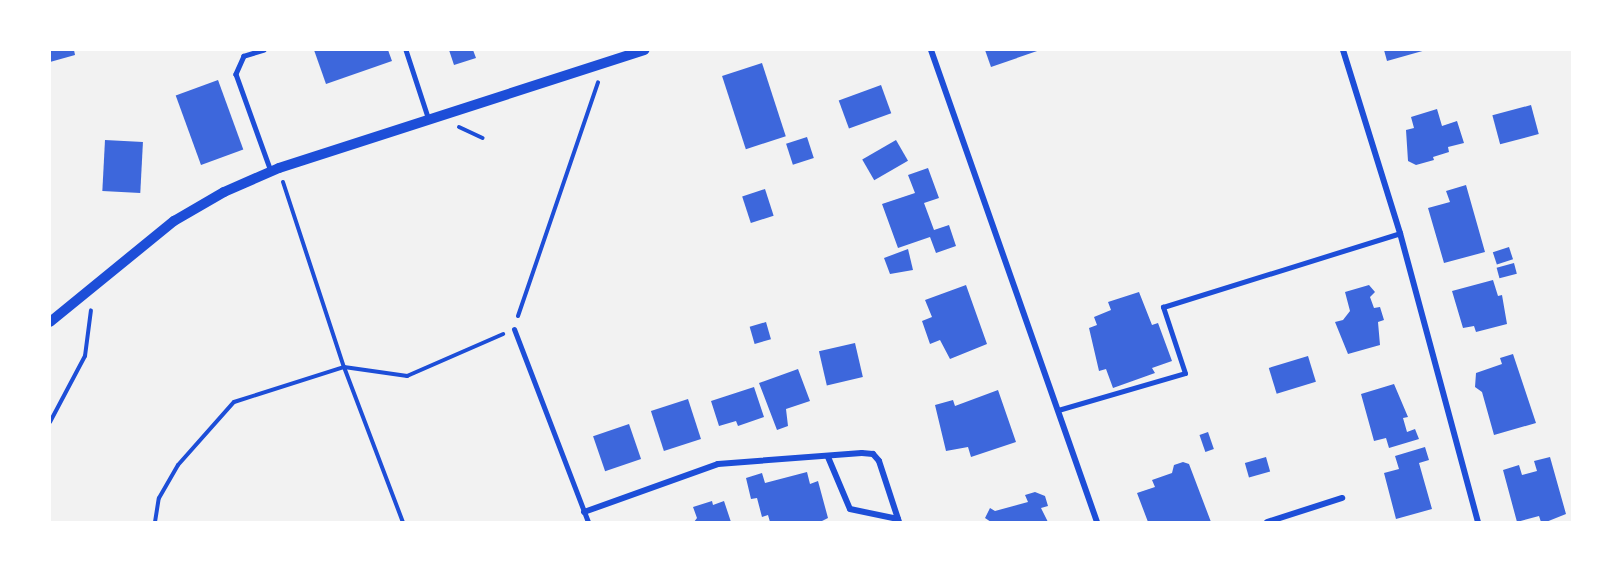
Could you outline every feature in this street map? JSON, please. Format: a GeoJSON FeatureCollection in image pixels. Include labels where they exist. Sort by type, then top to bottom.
{"type":"FeatureCollection","features":[{"type":"Feature","properties":{"kind":"street"},"geometry":{"type":"LineString","coordinates":[[50,322],[174,221],[275,169],[428,117],[644,50]]}},
{"type":"Feature","properties":{"kind":"street"},"geometry":{"type":"LineString","coordinates":[[931,50],[1097,522]]}},
{"type":"Feature","properties":{"kind":"street"},"geometry":{"type":"LineString","coordinates":[[1343,50],[1400,233],[1478,522]]}},
{"type":"Feature","properties":{"kind":"street"},"geometry":{"type":"LineString","coordinates":[[1058,410],[1185,373],[1163,307],[1400,233]]}},
{"type":"Feature","properties":{"kind":"street"},"geometry":{"type":"LineString","coordinates":[[514,329],[588,522]]}},
{"type":"Feature","properties":{"kind":"street"},"geometry":{"type":"LineString","coordinates":[[584,512],[718,464],[772,457],[873,454],[879,461],[899,521]]}},
{"type":"Feature","properties":{"kind":"street"},"geometry":{"type":"LineString","coordinates":[[828,457],[850,509],[899,521]]}},
{"type":"Feature","properties":{"kind":"street"},"geometry":{"type":"LineString","coordinates":[[1267,522],[1342,498]]}},
{"type":"Feature","properties":{"kind":"lane"},"geometry":{"type":"LineString","coordinates":[[264,50],[244,56],[236,74],[275,169]]}},
{"type":"Feature","properties":{"kind":"lane"},"geometry":{"type":"LineString","coordinates":[[406,50],[428,117]]}},
{"type":"Feature","properties":{"kind":"path"},"geometry":{"type":"LineString","coordinates":[[155,522],[159,498],[178,465],[234,402],[344,367],[407,376],[514,329],[605,61]]}},
{"type":"Feature","properties":{"kind":"path"},"geometry":{"type":"LineString","coordinates":[[456,126],[483,138]]}},
{"type":"Feature","properties":{"kind":"path"},"geometry":{"type":"LineString","coordinates":[[275,169],[344,367],[403,522]]}},
{"type":"Feature","properties":{"kind":"path"},"geometry":{"type":"LineString","coordinates":[[50,422],[85,356],[93,304]]}},
{"type":"Feature","properties":{"kind":"building"},"geometry":{"type":"Polygon","coordinates":[[[50,50],[74,50],[75,55],[50,62],[50,50]]]}},
{"type":"Feature","properties":{"kind":"building"},"geometry":{"type":"Polygon","coordinates":[[[314,50],[388,50],[392,61],[326,84],[314,50]]]}},
{"type":"Feature","properties":{"kind":"building"},"geometry":{"type":"Polygon","coordinates":[[[449,50],[473,50],[476,58],[454,65],[449,50]]]}},
{"type":"Feature","properties":{"kind":"building"},"geometry":{"type":"Polygon","coordinates":[[[985,50],[1040,50],[991,67],[985,50]]]}},
{"type":"Feature","properties":{"kind":"building"},"geometry":{"type":"Polygon","coordinates":[[[1384,50],[1426,50],[1387,61],[1384,50]]]}},
{"type":"Feature","properties":{"kind":"building"},"geometry":{"type":"Polygon","coordinates":[[[762,63],[786,136],[746,149],[722,76],[762,63]]]}},
{"type":"Feature","properties":{"kind":"building"},"geometry":{"type":"Polygon","coordinates":[[[218,80],[243,150],[201,165],[176,95],[218,80]]]}},
{"type":"Feature","properties":{"kind":"building"},"geometry":{"type":"Polygon","coordinates":[[[881,85],[891,113],[849,129],[839,100],[881,85]]]}},
{"type":"Feature","properties":{"kind":"building"},"geometry":{"type":"Polygon","coordinates":[[[1531,105],[1539,134],[1500,144],[1492,115],[1531,105]]]}},
{"type":"Feature","properties":{"kind":"building"},"geometry":{"type":"Polygon","coordinates":[[[1437,109],[1442,126],[1457,121],[1464,143],[1448,147],[1449,152],[1433,157],[1434,160],[1416,165],[1408,161],[1406,130],[1414,128],[1411,117],[1437,109]]]}},
{"type":"Feature","properties":{"kind":"building"},"geometry":{"type":"Polygon","coordinates":[[[807,137],[814,158],[793,165],[786,144],[807,137]]]}},
{"type":"Feature","properties":{"kind":"building"},"geometry":{"type":"Polygon","coordinates":[[[105,140],[143,142],[140,193],[102,191],[105,140]]]}},
{"type":"Feature","properties":{"kind":"building"},"geometry":{"type":"Polygon","coordinates":[[[896,140],[908,161],[874,180],[862,160],[896,140]]]}},
{"type":"Feature","properties":{"kind":"building"},"geometry":{"type":"Polygon","coordinates":[[[928,168],[939,198],[924,203],[934,230],[949,225],[956,246],[936,253],[930,237],[898,248],[882,204],[915,193],[908,175],[928,168]]]}},
{"type":"Feature","properties":{"kind":"building"},"geometry":{"type":"Polygon","coordinates":[[[1466,185],[1485,252],[1444,263],[1428,208],[1450,202],[1446,191],[1466,185]]]}},
{"type":"Feature","properties":{"kind":"building"},"geometry":{"type":"Polygon","coordinates":[[[765,189],[774,216],[751,223],[742,196],[765,189]]]}},
{"type":"Feature","properties":{"kind":"building"},"geometry":{"type":"Polygon","coordinates":[[[1509,247],[1513,259],[1497,265],[1493,252],[1509,247]]]}},
{"type":"Feature","properties":{"kind":"building"},"geometry":{"type":"Polygon","coordinates":[[[908,249],[913,270],[890,274],[884,258],[908,249]]]}},
{"type":"Feature","properties":{"kind":"building"},"geometry":{"type":"Polygon","coordinates":[[[1514,263],[1517,274],[1499,278],[1497,268],[1514,263]]]}},
{"type":"Feature","properties":{"kind":"building"},"geometry":{"type":"Polygon","coordinates":[[[1493,280],[1498,296],[1502,295],[1507,324],[1476,332],[1474,326],[1463,328],[1452,291],[1493,280]]]}},
{"type":"Feature","properties":{"kind":"building"},"geometry":{"type":"Polygon","coordinates":[[[966,285],[987,344],[950,359],[940,340],[930,344],[922,321],[932,317],[925,300],[966,285]]]}},
{"type":"Feature","properties":{"kind":"building"},"geometry":{"type":"Polygon","coordinates":[[[1369,285],[1375,292],[1370,297],[1374,308],[1380,307],[1384,320],[1378,322],[1380,345],[1348,354],[1335,322],[1343,320],[1350,311],[1345,292],[1369,285]]]}},
{"type":"Feature","properties":{"kind":"building"},"geometry":{"type":"Polygon","coordinates":[[[1139,292],[1152,325],[1158,323],[1172,361],[1152,368],[1155,373],[1113,388],[1106,369],[1099,371],[1089,328],[1097,325],[1094,317],[1111,310],[1108,302],[1139,292]]]}},
{"type":"Feature","properties":{"kind":"building"},"geometry":{"type":"Polygon","coordinates":[[[766,322],[771,339],[755,344],[750,327],[766,322]]]}},
{"type":"Feature","properties":{"kind":"building"},"geometry":{"type":"Polygon","coordinates":[[[855,343],[863,377],[827,385],[819,351],[855,343]]]}},
{"type":"Feature","properties":{"kind":"building"},"geometry":{"type":"Polygon","coordinates":[[[1513,354],[1536,423],[1494,435],[1482,392],[1475,387],[1476,373],[1502,364],[1500,358],[1513,354]]]}},
{"type":"Feature","properties":{"kind":"building"},"geometry":{"type":"Polygon","coordinates":[[[1308,356],[1316,382],[1277,394],[1269,368],[1308,356]]]}},
{"type":"Feature","properties":{"kind":"building"},"geometry":{"type":"Polygon","coordinates":[[[798,369],[810,401],[786,409],[788,426],[777,430],[759,383],[798,369]]]}},
{"type":"Feature","properties":{"kind":"building"},"geometry":{"type":"Polygon","coordinates":[[[1394,384],[1408,417],[1403,418],[1407,432],[1415,429],[1419,439],[1389,448],[1386,438],[1374,441],[1361,394],[1394,384]]]}},
{"type":"Feature","properties":{"kind":"building"},"geometry":{"type":"Polygon","coordinates":[[[754,387],[764,417],[738,426],[736,421],[719,426],[711,401],[754,387]]]}},
{"type":"Feature","properties":{"kind":"building"},"geometry":{"type":"Polygon","coordinates":[[[998,390],[1016,442],[971,457],[968,447],[946,451],[935,405],[953,400],[955,406],[998,390]]]}},
{"type":"Feature","properties":{"kind":"building"},"geometry":{"type":"Polygon","coordinates":[[[688,399],[701,439],[664,451],[651,411],[688,399]]]}},
{"type":"Feature","properties":{"kind":"building"},"geometry":{"type":"Polygon","coordinates":[[[629,424],[641,459],[605,471],[593,436],[629,424]]]}},
{"type":"Feature","properties":{"kind":"building"},"geometry":{"type":"Polygon","coordinates":[[[1208,432],[1214,449],[1205,452],[1199,435],[1208,432]]]}},
{"type":"Feature","properties":{"kind":"building"},"geometry":{"type":"Polygon","coordinates":[[[1425,447],[1429,460],[1419,463],[1432,509],[1396,519],[1384,473],[1399,469],[1395,456],[1425,447]]]}},
{"type":"Feature","properties":{"kind":"building"},"geometry":{"type":"Polygon","coordinates":[[[1266,457],[1270,471],[1249,477],[1245,463],[1266,457]]]}},
{"type":"Feature","properties":{"kind":"building"},"geometry":{"type":"Polygon","coordinates":[[[1550,457],[1566,514],[1546,522],[1541,522],[1539,516],[1517,522],[1503,470],[1519,465],[1522,475],[1537,471],[1534,461],[1550,457]]]}},
{"type":"Feature","properties":{"kind":"building"},"geometry":{"type":"Polygon","coordinates":[[[1183,462],[1189,464],[1211,522],[1148,522],[1137,493],[1155,487],[1152,480],[1172,473],[1174,465],[1183,462]]]}},
{"type":"Feature","properties":{"kind":"building"},"geometry":{"type":"Polygon","coordinates":[[[807,472],[810,484],[818,481],[828,518],[820,522],[770,522],[768,515],[762,517],[757,498],[751,499],[746,478],[762,473],[765,483],[807,472]]]}},
{"type":"Feature","properties":{"kind":"building"},"geometry":{"type":"Polygon","coordinates":[[[1035,492],[1045,496],[1048,506],[1041,508],[1048,522],[991,522],[985,518],[990,508],[995,511],[1028,502],[1025,495],[1035,492]]]}},
{"type":"Feature","properties":{"kind":"building"},"geometry":{"type":"Polygon","coordinates":[[[712,501],[713,505],[724,501],[731,522],[694,522],[697,518],[693,507],[712,501]]]}}]}
